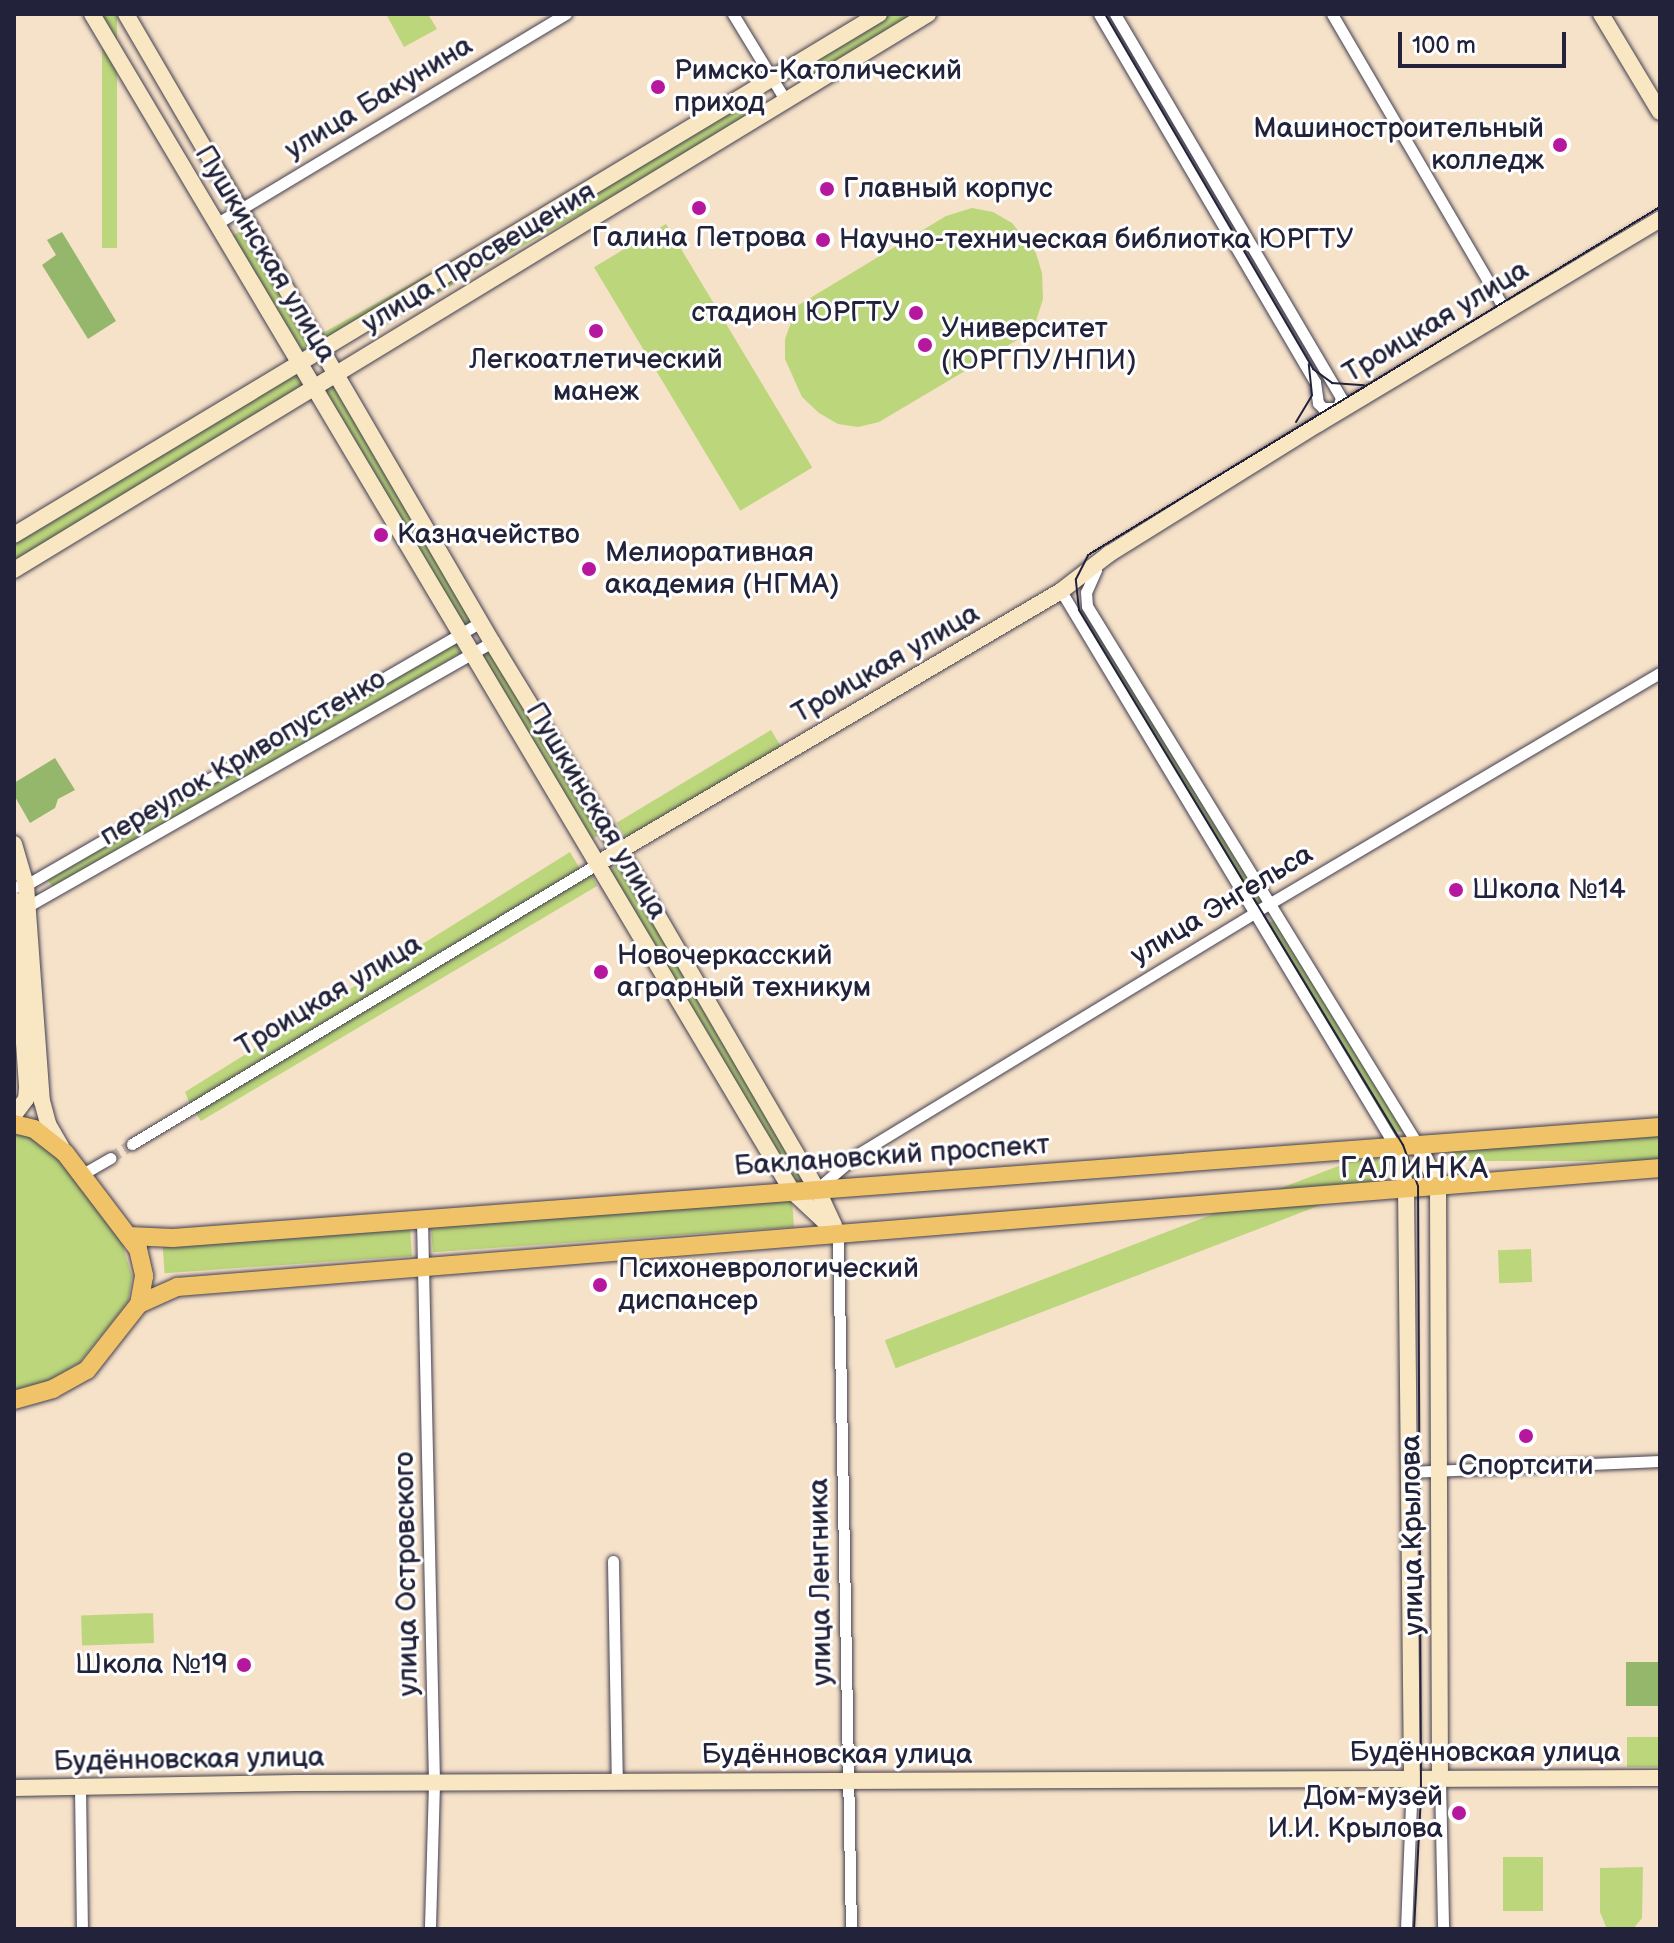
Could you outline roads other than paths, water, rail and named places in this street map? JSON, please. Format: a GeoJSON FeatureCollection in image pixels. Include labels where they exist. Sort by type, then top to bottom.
{"type":"FeatureCollection","features":[{"type":"Feature","properties":{"kind":"main road"},"geometry":{"type":"LineString","coordinates":[[14,1124],[34,1129],[65,1153],[128,1236],[142,1262],[144,1289],[139,1304],[87,1370],[53,1389],[14,1400]]}},
{"type":"Feature","properties":{"kind":"main road","name":"Баклановский проспект"},"geometry":{"type":"LineString","coordinates":[[128,1236],[173,1238],[1660,1127]]}},
{"type":"Feature","properties":{"kind":"main road"},"geometry":{"type":"LineString","coordinates":[[139,1304],[177,1287],[1660,1168]]}},
{"type":"Feature","properties":{"kind":"street","name":"Пушкинская улица"},"geometry":{"type":"LineString","coordinates":[[92,14],[792,1191],[838,1234]]}},
{"type":"Feature","properties":{"kind":"street","name":"Пушкинская улица"},"geometry":{"type":"LineString","coordinates":[[126,14],[492,642],[619,851],[817,1189],[838,1234]]}},
{"type":"Feature","properties":{"kind":"street","name":"улица Бакунина"},"geometry":{"type":"LineString","coordinates":[[216,224],[566,14]]}},
{"type":"Feature","properties":{"kind":"street"},"geometry":{"type":"LineString","coordinates":[[733,14],[786,101]]}},
{"type":"Feature","properties":{"kind":"street","name":"улица Просвещения"},"geometry":{"type":"LineString","coordinates":[[14,535],[879,14]]}},
{"type":"Feature","properties":{"kind":"street","name":"улица Просвещения"},"geometry":{"type":"LineString","coordinates":[[14,570],[928,14]]}},
{"type":"Feature","properties":{"kind":"street"},"geometry":{"type":"LineString","coordinates":[[1099,14],[1315,382],[1318,403],[1323,408],[1339,407],[1115,14]]}},
{"type":"Feature","properties":{"kind":"street"},"geometry":{"type":"LineString","coordinates":[[1332,14],[1505,310]]}},
{"type":"Feature","properties":{"kind":"street"},"geometry":{"type":"LineString","coordinates":[[1601,14],[1660,112]]}},
{"type":"Feature","properties":{"kind":"street","name":"Троицкая улица"},"geometry":{"type":"LineString","coordinates":[[132,1144],[597,864],[1061,591],[1109,554],[1339,407],[1660,219]]}},
{"type":"Feature","properties":{"kind":"street"},"geometry":{"type":"LineString","coordinates":[[1109,554],[1090,577],[1087,606],[1418,1145]]}},
{"type":"Feature","properties":{"kind":"street"},"geometry":{"type":"LineString","coordinates":[[1061,591],[1252,914],[1395,1146]]}},
{"type":"Feature","properties":{"kind":"street","name":"переулок Кривопустенко"},"geometry":{"type":"LineString","coordinates":[[20,886],[481,622]]}},
{"type":"Feature","properties":{"kind":"street","name":"переулок Кривопустенко"},"geometry":{"type":"LineString","coordinates":[[19,906],[492,642]]}},
{"type":"Feature","properties":{"kind":"street","name":"улица Энгельса"},"geometry":{"type":"LineString","coordinates":[[817,1189],[858,1154],[1270,903],[1660,673]]}},
{"type":"Feature","properties":{"kind":"street"},"geometry":{"type":"LineString","coordinates":[[14,844],[20,886],[27,1088],[26,1099],[14,1115]]}},
{"type":"Feature","properties":{"kind":"street"},"geometry":{"type":"LineString","coordinates":[[19,906],[42,1101],[48,1124],[65,1153]]}},
{"type":"Feature","properties":{"kind":"street","name":"улица Крылова"},"geometry":{"type":"LineString","coordinates":[[1418,1145],[1438,1185],[1437,1474],[1443,1929]]}},
{"type":"Feature","properties":{"kind":"street","name":"улица Крылова"},"geometry":{"type":"LineString","coordinates":[[1395,1146],[1406,1187],[1412,1779],[1406,1929]]}},
{"type":"Feature","properties":{"kind":"street"},"geometry":{"type":"LineString","coordinates":[[81,1175],[110,1158]]}},
{"type":"Feature","properties":{"kind":"street","name":"улица Островского"},"geometry":{"type":"LineString","coordinates":[[422,1219],[434,1783],[430,1929]]}},
{"type":"Feature","properties":{"kind":"street","name":"улица Ленгника"},"geometry":{"type":"LineString","coordinates":[[838,1234],[851,1929]]}},
{"type":"Feature","properties":{"kind":"street"},"geometry":{"type":"LineString","coordinates":[[1409,1472],[1437,1474],[1660,1461]]}},
{"type":"Feature","properties":{"kind":"street"},"geometry":{"type":"LineString","coordinates":[[613,1561],[617,1782]]}},
{"type":"Feature","properties":{"kind":"street","name":"Будённовская улица"},"geometry":{"type":"LineString","coordinates":[[14,1788],[434,1783],[1660,1778]]}},
{"type":"Feature","properties":{"kind":"street"},"geometry":{"type":"LineString","coordinates":[[80,1788],[82,1929]]}},
{"type":"Feature","properties":{"kind":"tunnel"},"geometry":{"type":"LineString","coordinates":[[110,1158],[132,1144]]}},
{"type":"Feature","properties":{"kind":"tram line"},"geometry":{"type":"LineString","coordinates":[[1105,14],[1313,369],[1332,383],[1364,385]]}},
{"type":"Feature","properties":{"kind":"tram line"},"geometry":{"type":"LineString","coordinates":[[1414,1929],[1421,1794],[1418,1186],[1403,1145],[1079,610],[1076,579],[1088,555],[1660,207]]}},
{"type":"Feature","properties":{"kind":"tram line"},"geometry":{"type":"LineString","coordinates":[[1296,422],[1312,395],[1309,364]]}},
{"type":"Feature","properties":{"kind":"place","name":"Римско-Католический приход"},"geometry":{"type":"Point","coordinates":[658,87]}},
{"type":"Feature","properties":{"kind":"place","name":"Машиностроительный колледж"},"geometry":{"type":"Point","coordinates":[1560,145]}},
{"type":"Feature","properties":{"kind":"place","name":"Главный корпус"},"geometry":{"type":"Point","coordinates":[827,189]}},
{"type":"Feature","properties":{"kind":"place","name":"Галина Петрова"},"geometry":{"type":"Point","coordinates":[699,208]}},
{"type":"Feature","properties":{"kind":"place","name":"Научно-техническая библиотка ЮРГТУ"},"geometry":{"type":"Point","coordinates":[823,240]}},
{"type":"Feature","properties":{"kind":"place","name":"стадион ЮРГТУ"},"geometry":{"type":"Point","coordinates":[916,313]}},
{"type":"Feature","properties":{"kind":"place","name":"Легкоатлетический манеж"},"geometry":{"type":"Point","coordinates":[596,331]}},
{"type":"Feature","properties":{"kind":"place","name":"Университет (ЮРГПУ/НПИ)"},"geometry":{"type":"Point","coordinates":[925,345]}},
{"type":"Feature","properties":{"kind":"place","name":"Казначейство"},"geometry":{"type":"Point","coordinates":[381,535]}},
{"type":"Feature","properties":{"kind":"place","name":"Мелиоративная академия (НГМА)"},"geometry":{"type":"Point","coordinates":[589,569]}},
{"type":"Feature","properties":{"kind":"place","name":"Школа №14"},"geometry":{"type":"Point","coordinates":[1456,890]}},
{"type":"Feature","properties":{"kind":"place","name":"Новочеркасский аграрный техникум"},"geometry":{"type":"Point","coordinates":[601,972]}},
{"type":"Feature","properties":{"kind":"place","name":"Психоневрологический диспансер"},"geometry":{"type":"Point","coordinates":[600,1285]}},
{"type":"Feature","properties":{"kind":"place","name":"Спортсити"},"geometry":{"type":"Point","coordinates":[1526,1436]}},
{"type":"Feature","properties":{"kind":"place","name":"Школа №19"},"geometry":{"type":"Point","coordinates":[244,1665]}},
{"type":"Feature","properties":{"kind":"place","name":"Дом-музей И.И. Крылова"},"geometry":{"type":"Point","coordinates":[1459,1813]}},
{"type":"Feature","properties":{"kind":"district","name":"ГАЛИНКА"},"geometry":{"type":"Point","coordinates":[1415,1169]}}]}
